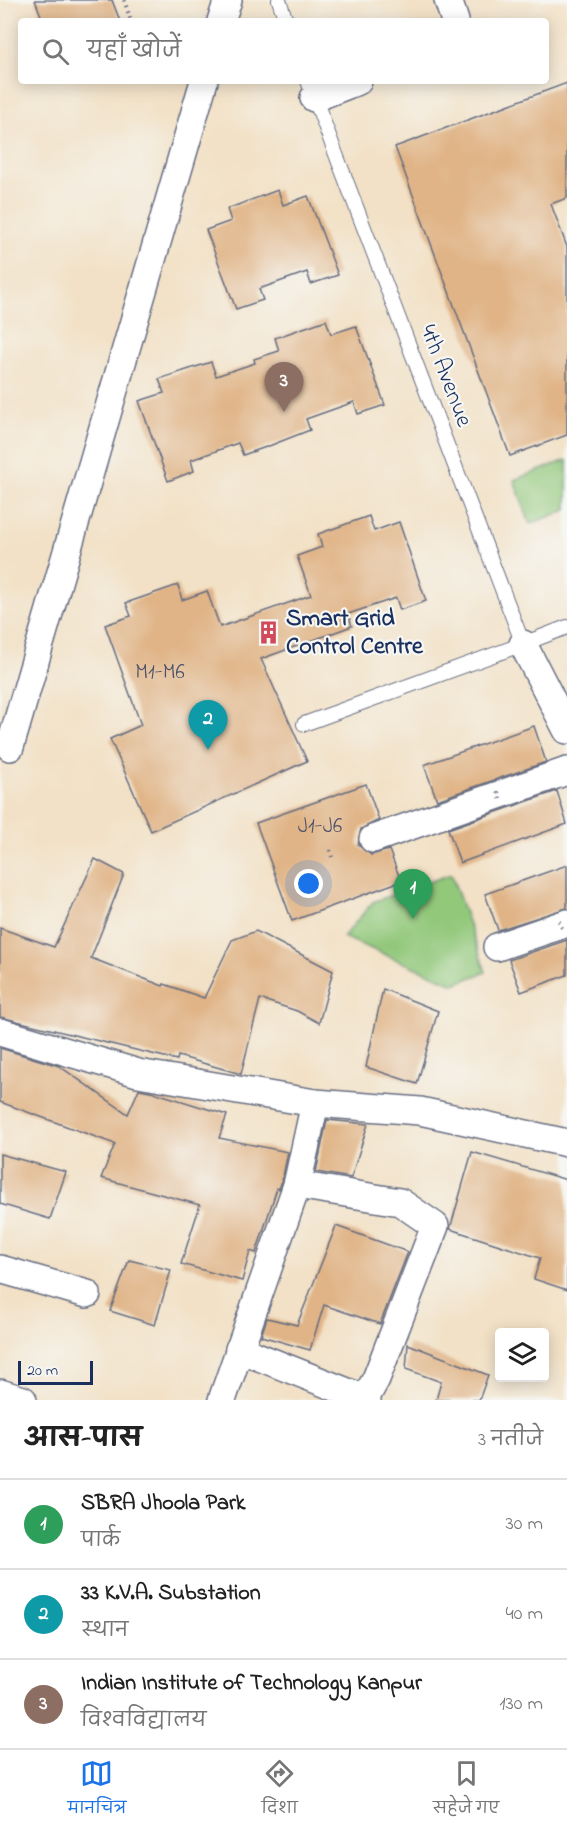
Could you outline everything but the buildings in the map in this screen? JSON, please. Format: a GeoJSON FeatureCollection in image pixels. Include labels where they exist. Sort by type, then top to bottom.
{"type":"FeatureCollection","features":[{"type":"Feature","properties":{"kind":"street"},"geometry":{"type":"LineString","coordinates":[[222,18],[228,0]]}},
{"type":"Feature","properties":{"kind":"street"},"geometry":{"type":"LineString","coordinates":[[448,0],[454,18]]}},
{"type":"Feature","properties":{"kind":"street"},"geometry":{"type":"LineString","coordinates":[[10,747],[203,84]]}},
{"type":"Feature","properties":{"kind":"street"},"geometry":{"type":"LineString","coordinates":[[311,90],[342,84]]}},
{"type":"Feature","properties":{"kind":"street"},"geometry":{"type":"LineString","coordinates":[[523,644],[567,730]]}},
{"type":"Feature","properties":{"kind":"street"},"geometry":{"type":"LineString","coordinates":[[373,839],[567,771]]}},
{"type":"Feature","properties":{"kind":"street"},"geometry":{"type":"LineString","coordinates":[[497,947],[562,924]]}},
{"type":"Feature","properties":{"kind":"street"},"geometry":{"type":"LineString","coordinates":[[0,1032],[138,1073],[315,1102],[420,1111],[567,1143]]}},
{"type":"Feature","properties":{"kind":"street"},"geometry":{"type":"LineString","coordinates":[[222,1400],[297,1185],[315,1102]]}},
{"type":"Feature","properties":{"kind":"street"},"geometry":{"type":"LineString","coordinates":[[239,1349],[366,1399],[376,1379],[435,1226],[400,1202],[297,1185]]}},
{"type":"Feature","properties":{"kind":"street"},"geometry":{"type":"LineString","coordinates":[[0,1269],[87,1294]]}},
{"type":"Feature","properties":{"kind":"street"},"geometry":{"type":"LineString","coordinates":[[0,1394],[23,1400]]}},
{"type":"Feature","properties":{"kind":"lane"},"geometry":{"type":"LineString","coordinates":[[279,0],[285,18]]}},
{"type":"Feature","properties":{"kind":"lane","name":"4th Avenue"},"geometry":{"type":"LineString","coordinates":[[311,90],[523,644]]}},
{"type":"Feature","properties":{"kind":"lane"},"geometry":{"type":"LineString","coordinates":[[304,724],[567,627]]}},
{"type":"Feature","properties":{"kind":"path"},"geometry":{"type":"LineString","coordinates":[[124,0],[130,18]]}},
{"type":"Feature","properties":{"kind":"path"},"geometry":{"type":"LineString","coordinates":[[498,792],[500,799]]}},
{"type":"Feature","properties":{"kind":"path"},"geometry":{"type":"LineString","coordinates":[[330,850],[332,857]]}},
{"type":"Feature","properties":{"kind":"green space"},"geometry":{"type":"Polygon","coordinates":[[[567,460],[567,510],[530,524],[514,480],[567,460]]]}},
{"type":"Feature","properties":{"kind":"green space"},"geometry":{"type":"Polygon","coordinates":[[[451,874],[486,972],[454,984],[343,937],[373,902],[451,874]]]}},
{"type":"Feature","properties":{"kind":"place","name":"Indian Institute of Technology Kanpur"},"geometry":{"type":"Point","coordinates":[284,412]}},
{"type":"Feature","properties":{"kind":"place","name":"Smart Grid Control Centre"},"geometry":{"type":"Point","coordinates":[268,633]}},
{"type":"Feature","properties":{"kind":"place","name":"33 K.V.A. Substation"},"geometry":{"type":"Point","coordinates":[208,750]}},
{"type":"Feature","properties":{"kind":"place","name":"SBRA Jhoola Park"},"geometry":{"type":"Point","coordinates":[413,919]}}]}
